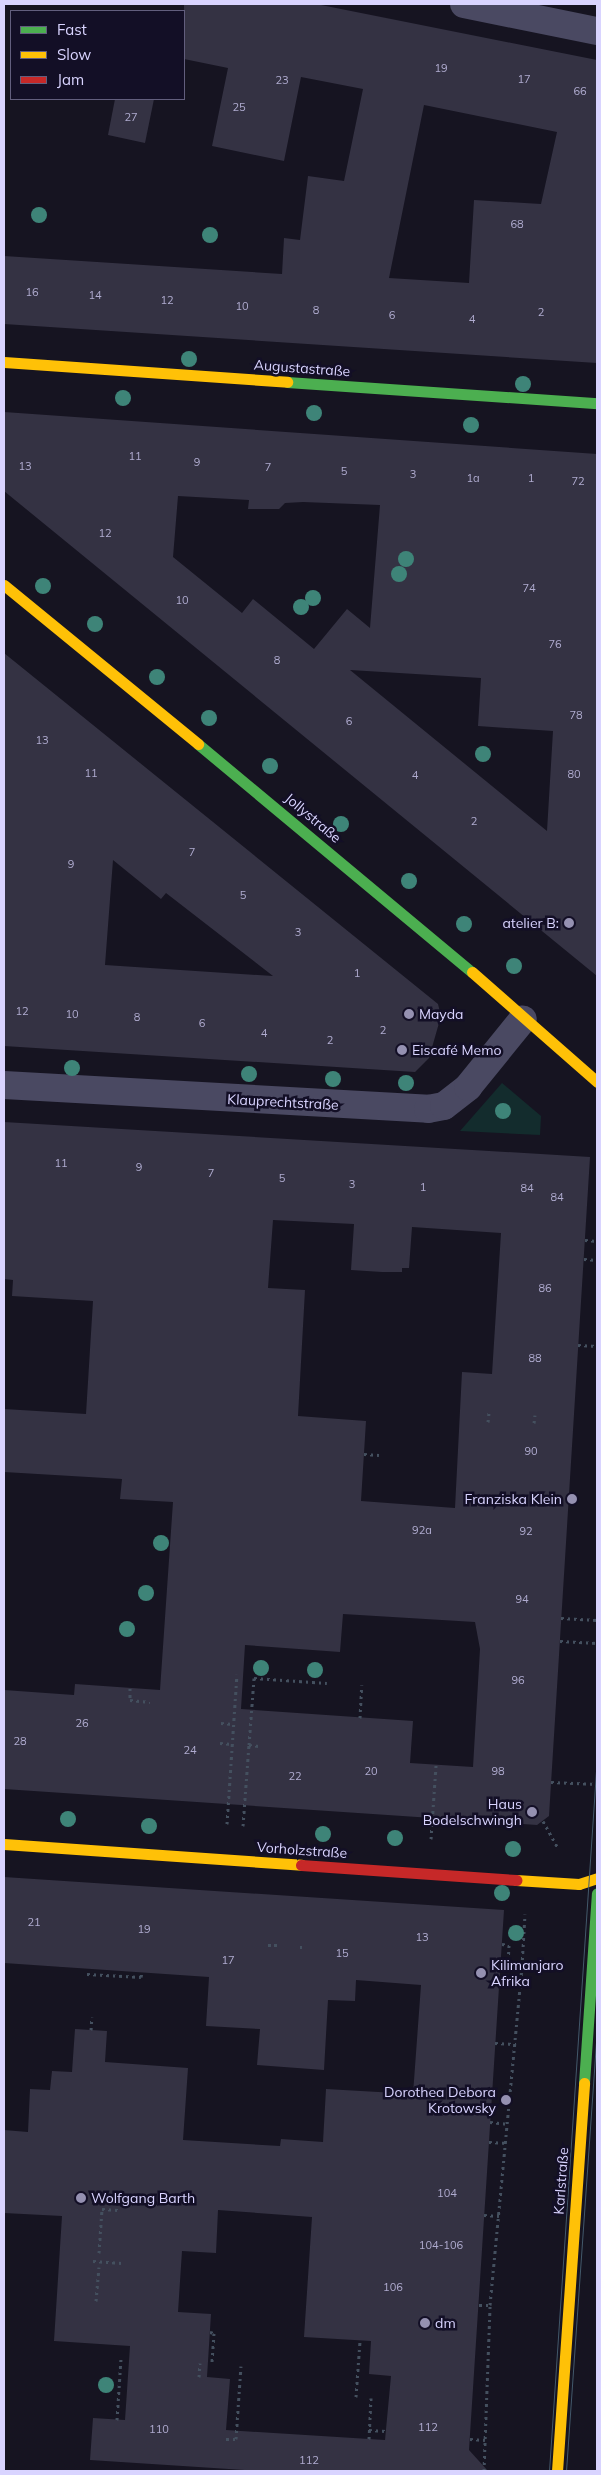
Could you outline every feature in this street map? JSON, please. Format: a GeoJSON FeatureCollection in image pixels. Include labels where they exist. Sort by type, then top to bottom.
{"type":"FeatureCollection","features":[{"type":"Feature","properties":{"kind":"street"},"geometry":{"type":"LineString","coordinates":[[464,4],[597,31]]}},
{"type":"Feature","properties":{"kind":"street","name":"Augustastraße"},"geometry":{"type":"LineString","coordinates":[[4,362],[597,403]]}},
{"type":"Feature","properties":{"kind":"street","name":"Jollystraße"},"geometry":{"type":"LineString","coordinates":[[4,585],[403,912],[597,1082]]}},
{"type":"Feature","properties":{"kind":"street","name":"Klauprechtstraße"},"geometry":{"type":"LineString","coordinates":[[4,1084],[428,1109],[444,1106],[468,1087],[523,1019]]}},
{"type":"Feature","properties":{"kind":"street","name":"Vorholzstraße"},"geometry":{"type":"LineString","coordinates":[[4,1844],[578,1884],[597,1878]]}},
{"type":"Feature","properties":{"kind":"street","name":"Karlstraße"},"geometry":{"type":"LineString","coordinates":[[557,2471],[597,1893]]}},
{"type":"Feature","properties":{"kind":"path"},"geometry":{"type":"LineString","coordinates":[[585,1240],[597,1241]]}},
{"type":"Feature","properties":{"kind":"path"},"geometry":{"type":"LineString","coordinates":[[584,1259],[597,1260]]}},
{"type":"Feature","properties":{"kind":"path"},"geometry":{"type":"LineString","coordinates":[[578,1346],[597,1346]]}},
{"type":"Feature","properties":{"kind":"path"},"geometry":{"type":"LineString","coordinates":[[488,1422],[489,1412]]}},
{"type":"Feature","properties":{"kind":"path"},"geometry":{"type":"LineString","coordinates":[[534,1423],[535,1415]]}},
{"type":"Feature","properties":{"kind":"path"},"geometry":{"type":"LineString","coordinates":[[364,1454],[379,1455]]}},
{"type":"Feature","properties":{"kind":"path"},"geometry":{"type":"LineString","coordinates":[[561,1618],[597,1620]]}},
{"type":"Feature","properties":{"kind":"path"},"geometry":{"type":"LineString","coordinates":[[560,1641],[597,1643]]}},
{"type":"Feature","properties":{"kind":"path"},"geometry":{"type":"LineString","coordinates":[[224,1860],[237,1674]]}},
{"type":"Feature","properties":{"kind":"path"},"geometry":{"type":"LineString","coordinates":[[241,1861],[254,1678],[327,1683]]}},
{"type":"Feature","properties":{"kind":"path"},"geometry":{"type":"LineString","coordinates":[[360,1718],[362,1685]]}},
{"type":"Feature","properties":{"kind":"path"},"geometry":{"type":"LineString","coordinates":[[130,1688],[130,1700],[150,1702]]}},
{"type":"Feature","properties":{"kind":"path"},"geometry":{"type":"LineString","coordinates":[[221,1723],[233,1724]]}},
{"type":"Feature","properties":{"kind":"path"},"geometry":{"type":"LineString","coordinates":[[220,1743],[232,1744]]}},
{"type":"Feature","properties":{"kind":"path"},"geometry":{"type":"LineString","coordinates":[[249,1745],[259,1746]]}},
{"type":"Feature","properties":{"kind":"path"},"geometry":{"type":"LineString","coordinates":[[429,1874],[436,1765]]}},
{"type":"Feature","properties":{"kind":"path"},"geometry":{"type":"LineString","coordinates":[[551,1782],[597,1784]]}},
{"type":"Feature","properties":{"kind":"path"},"geometry":{"type":"LineString","coordinates":[[484,2471],[490,2305],[508,2144],[528,1880]]}},
{"type":"Feature","properties":{"kind":"path"},"geometry":{"type":"LineString","coordinates":[[502,1944],[509,1945],[508,1965],[522,1966]]}},
{"type":"Feature","properties":{"kind":"path"},"geometry":{"type":"LineString","coordinates":[[268,1945],[277,1945]]}},
{"type":"Feature","properties":{"kind":"path"},"geometry":{"type":"LineString","coordinates":[[300,1947],[306,1947]]}},
{"type":"Feature","properties":{"kind":"path"},"geometry":{"type":"LineString","coordinates":[[87,1974],[141,1977],[142,1972]]}},
{"type":"Feature","properties":{"kind":"path"},"geometry":{"type":"LineString","coordinates":[[91,2030],[92,2017]]}},
{"type":"Feature","properties":{"kind":"path"},"geometry":{"type":"LineString","coordinates":[[496,2043],[516,2044]]}},
{"type":"Feature","properties":{"kind":"path"},"geometry":{"type":"LineString","coordinates":[[490,2122],[509,2124]]}},
{"type":"Feature","properties":{"kind":"path"},"geometry":{"type":"LineString","coordinates":[[489,2142],[508,2144]]}},
{"type":"Feature","properties":{"kind":"path"},"geometry":{"type":"LineString","coordinates":[[99,2253],[102,2208],[118,2210]]}},
{"type":"Feature","properties":{"kind":"path"},"geometry":{"type":"LineString","coordinates":[[484,2215],[499,2216]]}},
{"type":"Feature","properties":{"kind":"path"},"geometry":{"type":"LineString","coordinates":[[93,2261],[122,2263]]}},
{"type":"Feature","properties":{"kind":"path"},"geometry":{"type":"LineString","coordinates":[[96,2301],[99,2267]]}},
{"type":"Feature","properties":{"kind":"path"},"geometry":{"type":"LineString","coordinates":[[479,2304],[490,2305]]}},
{"type":"Feature","properties":{"kind":"path"},"geometry":{"type":"LineString","coordinates":[[210,2332],[214,2333],[212,2364]]}},
{"type":"Feature","properties":{"kind":"path"},"geometry":{"type":"LineString","coordinates":[[356,2396],[360,2341]]}},
{"type":"Feature","properties":{"kind":"path"},"geometry":{"type":"LineString","coordinates":[[117,2420],[121,2358]]}},
{"type":"Feature","properties":{"kind":"path"},"geometry":{"type":"LineString","coordinates":[[199,2377],[200,2363]]}},
{"type":"Feature","properties":{"kind":"path"},"geometry":{"type":"LineString","coordinates":[[226,2439],[236,2439],[241,2366]]}},
{"type":"Feature","properties":{"kind":"path"},"geometry":{"type":"LineString","coordinates":[[369,2439],[371,2398]]}},
{"type":"Feature","properties":{"kind":"path"},"geometry":{"type":"LineString","coordinates":[[369,2430],[386,2431]]}},
{"type":"Feature","properties":{"kind":"path"},"geometry":{"type":"LineString","coordinates":[[470,2439],[485,2440]]}},
{"type":"Feature","properties":{"kind":"green space"},"geometry":{"type":"Polygon","coordinates":[[[502,1083],[541,1116],[540,1135],[460,1131],[502,1083]]]}},
{"type":"Feature","properties":{"kind":"building"},"geometry":{"type":"Polygon","coordinates":[[[184,4],[316,4],[597,60],[597,363],[4,324],[4,256],[282,274],[284,238],[300,240],[308,176],[344,181],[363,89],[301,77],[284,161],[212,146],[228,68],[185,59],[184,4]],[[424,105],[389,278],[469,283],[474,200],[541,204],[557,132],[424,105]]]}},
{"type":"Feature","properties":{"kind":"building"},"geometry":{"type":"Polygon","coordinates":[[[115,100],[154,100],[145,143],[108,135],[115,100]]]}},
{"type":"Feature","properties":{"kind":"building"},"geometry":{"type":"Polygon","coordinates":[[[4,412],[597,454],[597,976],[4,491],[4,412]],[[178,496],[173,557],[242,613],[253,599],[314,649],[347,609],[370,628],[380,505],[303,502],[285,503],[279,509],[248,509],[249,500],[178,496]],[[350,670],[547,831],[553,731],[478,726],[481,678],[350,670]]]}},
{"type":"Feature","properties":{"kind":"building"},"geometry":{"type":"Polygon","coordinates":[[[4,653],[438,1004],[441,1016],[429,1058],[415,1072],[4,1046],[4,653]],[[113,860],[105,965],[273,976],[166,893],[161,899],[113,860]]]}},
{"type":"Feature","properties":{"kind":"building"},"geometry":{"type":"Polygon","coordinates":[[[4,1122],[590,1157],[549,1816],[537,1825],[4,1789],[4,1690],[74,1695],[75,1684],[160,1690],[173,1502],[120,1499],[122,1479],[4,1472],[4,1409],[86,1414],[93,1301],[12,1296],[13,1280],[4,1279],[4,1122]],[[273,1220],[268,1288],[305,1290],[298,1416],[366,1421],[361,1501],[455,1508],[462,1372],[492,1374],[501,1233],[412,1227],[409,1268],[402,1268],[402,1272],[382,1272],[351,1270],[354,1224],[273,1220]],[[343,1614],[340,1652],[245,1645],[241,1709],[413,1721],[410,1763],[473,1767],[480,1649],[475,1622],[343,1614]]]}},
{"type":"Feature","properties":{"kind":"building"},"geometry":{"type":"Polygon","coordinates":[[[4,1877],[504,1910],[469,2450],[488,2471],[258,2471],[90,2460],[93,2418],[125,2420],[130,2346],[54,2341],[62,2216],[4,2213],[4,2130],[28,2132],[30,2089],[50,2090],[52,2071],[72,2072],[75,2029],[107,2031],[105,2062],[188,2068],[183,2140],[280,2146],[281,2139],[323,2142],[326,2089],[413,2094],[421,1985],[356,1980],[355,2001],[328,2000],[324,2070],[257,2065],[260,2029],[206,2026],[209,1977],[4,1963],[4,1877]],[[218,2210],[216,2253],[182,2251],[178,2312],[211,2314],[207,2377],[230,2379],[226,2430],[385,2440],[391,2376],[369,2374],[371,2341],[304,2337],[312,2217],[218,2210]]]}},
{"type":"Feature","properties":{"kind":"tram line"},"geometry":{"type":"LineString","coordinates":[[549,2471],[597,1755]]}},
{"type":"Feature","properties":{"kind":"tram line"},"geometry":{"type":"LineString","coordinates":[[566,2471],[597,2023]]}},
{"type":"Feature","properties":{"kind":"traffic: fast"},"geometry":{"type":"LineString","coordinates":[[287,382],[597,403]]}},
{"type":"Feature","properties":{"kind":"traffic: fast"},"geometry":{"type":"LineString","coordinates":[[198,744],[472,972]]}},
{"type":"Feature","properties":{"kind":"traffic: fast"},"geometry":{"type":"LineString","coordinates":[[584,2083],[597,1893]]}},
{"type":"Feature","properties":{"kind":"traffic: slow"},"geometry":{"type":"LineString","coordinates":[[4,362],[287,382]]}},
{"type":"Feature","properties":{"kind":"traffic: slow"},"geometry":{"type":"LineString","coordinates":[[4,585],[198,744]]}},
{"type":"Feature","properties":{"kind":"traffic: slow"},"geometry":{"type":"LineString","coordinates":[[472,972],[597,1082]]}},
{"type":"Feature","properties":{"kind":"traffic: slow"},"geometry":{"type":"LineString","coordinates":[[4,1844],[301,1865]]}},
{"type":"Feature","properties":{"kind":"traffic: slow"},"geometry":{"type":"LineString","coordinates":[[516,1880],[579,1884],[597,1878]]}},
{"type":"Feature","properties":{"kind":"traffic: slow"},"geometry":{"type":"LineString","coordinates":[[557,2471],[584,2083]]}},
{"type":"Feature","properties":{"kind":"traffic: jam"},"geometry":{"type":"LineString","coordinates":[[301,1865],[516,1880]]}},
{"type":"Feature","properties":{"kind":"place","name":"atelier B:"},"geometry":{"type":"Point","coordinates":[569,923]}},
{"type":"Feature","properties":{"kind":"place","name":"Mayda"},"geometry":{"type":"Point","coordinates":[409,1014]}},
{"type":"Feature","properties":{"kind":"place","name":"Eiscafé Memo"},"geometry":{"type":"Point","coordinates":[402,1050]}},
{"type":"Feature","properties":{"kind":"place","name":"Franziska Klein"},"geometry":{"type":"Point","coordinates":[572,1499]}},
{"type":"Feature","properties":{"kind":"place","name":"Haus Bodelschwingh"},"geometry":{"type":"Point","coordinates":[532,1812]}},
{"type":"Feature","properties":{"kind":"place","name":"Kilimanjaro Afrika"},"geometry":{"type":"Point","coordinates":[481,1973]}},
{"type":"Feature","properties":{"kind":"place","name":"Dorothea Debora Krotowsky"},"geometry":{"type":"Point","coordinates":[506,2100]}},
{"type":"Feature","properties":{"kind":"place","name":"Wolfgang Barth"},"geometry":{"type":"Point","coordinates":[81,2198]}},
{"type":"Feature","properties":{"kind":"place","name":"dm"},"geometry":{"type":"Point","coordinates":[425,2323]}}]}
